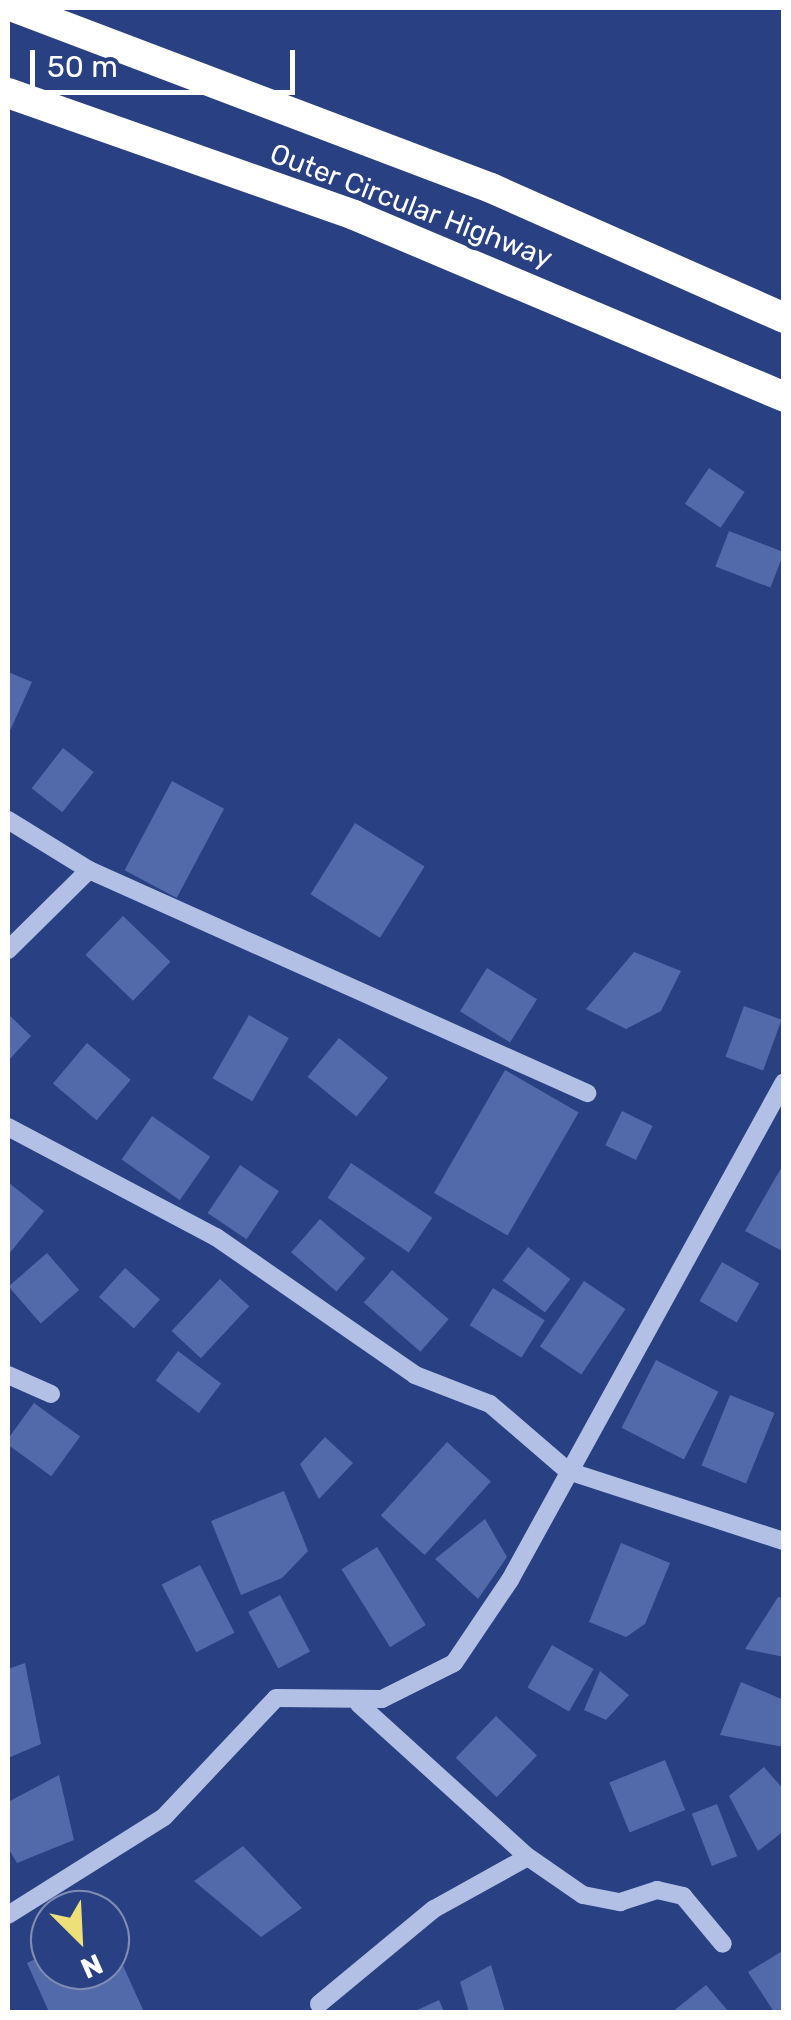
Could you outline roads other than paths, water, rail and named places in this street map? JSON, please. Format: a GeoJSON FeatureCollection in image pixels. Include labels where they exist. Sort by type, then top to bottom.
{"type":"FeatureCollection","features":[{"type":"Feature","properties":{"kind":"highway","name":"Outer Circular Highway"},"geometry":{"type":"LineString","coordinates":[[16,8],[491,188],[784,318]]}},
{"type":"Feature","properties":{"kind":"highway","name":"Outer Circular Highway"},"geometry":{"type":"LineString","coordinates":[[8,93],[444,250],[784,397]]}},
{"type":"Feature","properties":{"kind":"street"},"geometry":{"type":"LineString","coordinates":[[8,820],[88,870],[588,1093]]}},
{"type":"Feature","properties":{"kind":"street"},"geometry":{"type":"LineString","coordinates":[[8,950],[88,870]]}},
{"type":"Feature","properties":{"kind":"street"},"geometry":{"type":"LineString","coordinates":[[359,1704],[454,1663],[510,1580],[784,1082]]}},
{"type":"Feature","properties":{"kind":"street"},"geometry":{"type":"LineString","coordinates":[[8,1127],[216,1238],[415,1374],[490,1404],[568,1472],[784,1540]]}},
{"type":"Feature","properties":{"kind":"street"},"geometry":{"type":"LineString","coordinates":[[8,1375],[51,1394]]}},
{"type":"Feature","properties":{"kind":"street"},"geometry":{"type":"LineString","coordinates":[[8,1914],[164,1817],[276,1698],[315,1694],[359,1704],[528,1857],[583,1895],[620,1902],[658,1890],[684,1896],[724,1944]]}},
{"type":"Feature","properties":{"kind":"street"},"geometry":{"type":"LineString","coordinates":[[319,2004],[434,1909],[528,1857]]}}]}
